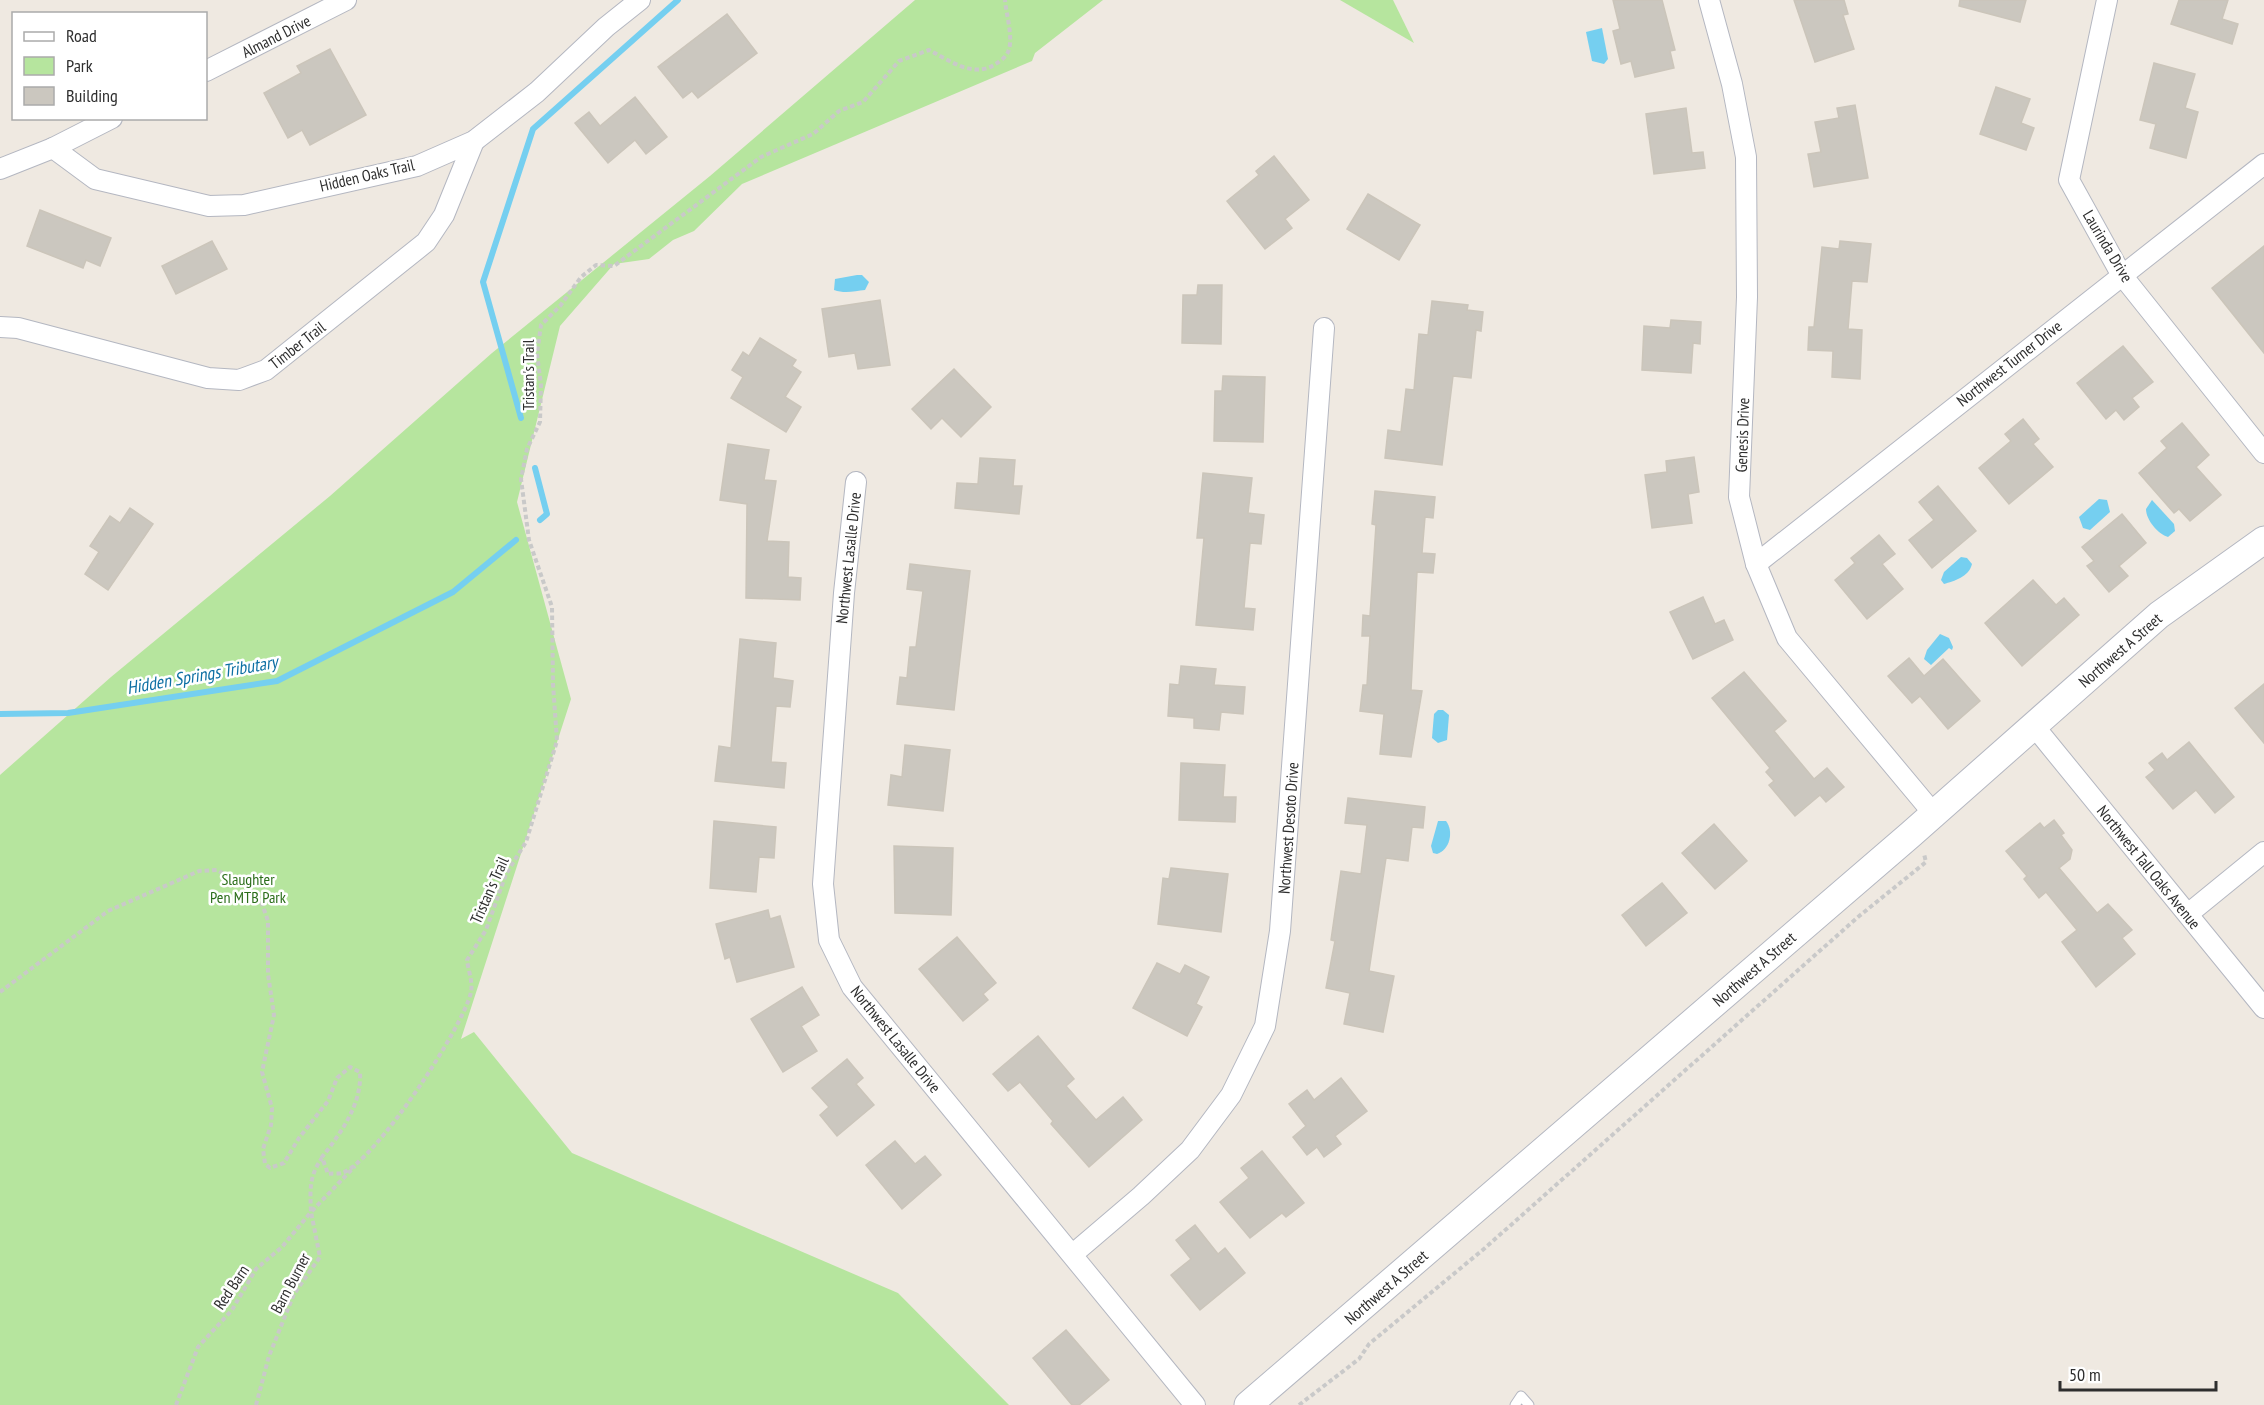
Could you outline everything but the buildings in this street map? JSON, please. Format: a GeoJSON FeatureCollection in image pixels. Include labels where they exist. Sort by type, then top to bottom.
{"type":"FeatureCollection","features":[{"type":"Feature","properties":{"kind":"street","name":"Almand Drive"},"geometry":{"type":"LineString","coordinates":[[207,70],[346,0]]}},
{"type":"Feature","properties":{"kind":"street","name":"Hidden Oaks Trail"},"geometry":{"type":"LineString","coordinates":[[53,148],[95,179],[209,206],[243,205],[417,165],[474,141],[537,92],[606,27],[640,0]]}},
{"type":"Feature","properties":{"kind":"street","name":"Genesis Drive"},"geometry":{"type":"LineString","coordinates":[[1709,0],[1732,84],[1746,157],[1747,297],[1739,497],[1756,564],[1787,638],[1933,813]]}},
{"type":"Feature","properties":{"kind":"street","name":"Laurinda Drive"},"geometry":{"type":"LineString","coordinates":[[2107,0],[2069,180],[2121,274],[2264,453]]}},
{"type":"Feature","properties":{"kind":"street"},"geometry":{"type":"LineString","coordinates":[[0,169],[53,148],[108,120]]}},
{"type":"Feature","properties":{"kind":"street","name":"Timber Trail"},"geometry":{"type":"LineString","coordinates":[[0,327],[18,328],[208,378],[239,380],[266,370],[426,242],[444,215],[474,141]]}},
{"type":"Feature","properties":{"kind":"street","name":"Northwest Turner Drive"},"geometry":{"type":"LineString","coordinates":[[1756,564],[2121,274],[2264,164]]}},
{"type":"Feature","properties":{"kind":"street","name":"Northwest Desoto Drive"},"geometry":{"type":"LineString","coordinates":[[1073,1254],[1141,1196],[1190,1150],[1231,1095],[1265,1026],[1280,931],[1324,328]]}},
{"type":"Feature","properties":{"kind":"street","name":"Northwest Lasalle Drive"},"geometry":{"type":"LineString","coordinates":[[856,482],[844,593],[823,884],[829,940],[852,987],[1195,1405]]}},
{"type":"Feature","properties":{"kind":"street","name":"Northwest A Street"},"geometry":{"type":"LineString","coordinates":[[1248,1405],[2034,726],[2159,615],[2264,540]]}},
{"type":"Feature","properties":{"kind":"street","name":"Northwest Tall Oaks Avenue"},"geometry":{"type":"LineString","coordinates":[[2034,726],[2264,1008]]}},
{"type":"Feature","properties":{"kind":"street"},"geometry":{"type":"LineString","coordinates":[[2188,914],[2264,852]]}},
{"type":"Feature","properties":{"kind":"lane"},"geometry":{"type":"LineString","coordinates":[[1515,1405],[1521,1396],[1530,1405]]}},
{"type":"Feature","properties":{"kind":"path","name":"Tristan's Trail"},"geometry":{"type":"LineString","coordinates":[[322,1157],[328,1174],[343,1173],[366,1154],[439,1058],[465,1008],[472,989],[467,960],[486,930],[506,874],[526,842],[557,741],[553,684],[552,607],[529,540],[521,479],[527,449],[540,422],[542,385],[537,354],[541,325],[560,306],[581,277],[596,266],[614,266],[761,157],[813,134],[839,111],[863,102],[899,61],[928,50],[973,70],[982,70],[1001,60],[1008,53],[1010,43],[1005,0]]}},
{"type":"Feature","properties":{"kind":"path"},"geometry":{"type":"LineString","coordinates":[[1299,1405],[1359,1359],[1369,1344],[1485,1248],[1858,917],[1926,862],[1924,851]]}},
{"type":"Feature","properties":{"kind":"path"},"geometry":{"type":"LineString","coordinates":[[0,992],[108,911],[199,871],[217,870],[247,887],[261,901],[267,921],[268,974],[274,1015],[262,1072],[272,1108],[271,1125],[263,1149],[265,1164],[270,1168],[284,1163],[299,1138],[328,1101],[337,1078],[350,1067],[360,1072],[361,1082],[354,1107],[312,1172],[309,1188],[311,1212]]}},
{"type":"Feature","properties":{"kind":"path"},"geometry":{"type":"LineString","coordinates":[[311,1212],[366,1154]]}},
{"type":"Feature","properties":{"kind":"path","name":"Red Barn"},"geometry":{"type":"LineString","coordinates":[[176,1405],[198,1347],[232,1310],[256,1269],[282,1247],[311,1212]]}},
{"type":"Feature","properties":{"kind":"path","name":"Barn Burner"},"geometry":{"type":"LineString","coordinates":[[256,1405],[269,1356],[294,1294],[320,1257],[311,1212]]}},
{"type":"Feature","properties":{"kind":"green space","name":"Slaughter Pen MTB Park"},"geometry":{"type":"Polygon","coordinates":[[[915,0],[1103,0],[1035,53],[1032,61],[742,184],[694,231],[673,240],[649,259],[614,264],[560,326],[517,502],[571,699],[461,1039],[474,1032],[572,1153],[898,1293],[1009,1405],[0,1405],[0,775],[111,677],[330,496],[492,353],[710,176],[915,0]]]}},
{"type":"Feature","properties":{"kind":"green space"},"geometry":{"type":"Polygon","coordinates":[[[1340,0],[1393,0],[1414,43],[1340,0]]]}},
{"type":"Feature","properties":{"kind":"water"},"geometry":{"type":"Polygon","coordinates":[[[1602,28],[1608,59],[1604,64],[1592,61],[1586,32],[1602,28]]]}},
{"type":"Feature","properties":{"kind":"water"},"geometry":{"type":"Polygon","coordinates":[[[862,275],[869,282],[865,290],[846,292],[834,290],[835,279],[862,275]]]}},
{"type":"Feature","properties":{"kind":"water"},"geometry":{"type":"Polygon","coordinates":[[[2099,499],[2107,500],[2110,512],[2090,530],[2083,528],[2079,517],[2099,499]]]}},
{"type":"Feature","properties":{"kind":"water"},"geometry":{"type":"Polygon","coordinates":[[[2152,500],[2174,524],[2175,531],[2168,537],[2157,530],[2148,518],[2146,509],[2152,500]]]}},
{"type":"Feature","properties":{"kind":"water"},"geometry":{"type":"Polygon","coordinates":[[[1961,557],[1967,558],[1972,564],[1968,572],[1961,578],[1944,584],[1941,580],[1944,572],[1961,557]]]}},
{"type":"Feature","properties":{"kind":"water"},"geometry":{"type":"Polygon","coordinates":[[[1940,634],[1949,638],[1953,647],[1931,665],[1924,659],[1927,650],[1940,634]]]}},
{"type":"Feature","properties":{"kind":"water"},"geometry":{"type":"Polygon","coordinates":[[[1438,710],[1443,710],[1449,715],[1447,740],[1438,743],[1432,738],[1434,714],[1438,710]]]}},
{"type":"Feature","properties":{"kind":"water"},"geometry":{"type":"Polygon","coordinates":[[[1438,821],[1446,821],[1450,835],[1445,849],[1437,854],[1433,853],[1431,846],[1438,821]]]}},
{"type":"Feature","properties":{"kind":"waterway","name":"Hidden Springs Tributary"},"geometry":{"type":"LineString","coordinates":[[521,418],[483,282],[533,129],[678,0]]}},
{"type":"Feature","properties":{"kind":"waterway","name":"Hidden Springs Tributary"},"geometry":{"type":"LineString","coordinates":[[535,468],[547,514],[540,520]]}},
{"type":"Feature","properties":{"kind":"waterway","name":"Hidden Springs Tributary"},"geometry":{"type":"LineString","coordinates":[[0,714],[68,713],[277,681],[453,592],[516,540]]}}]}
